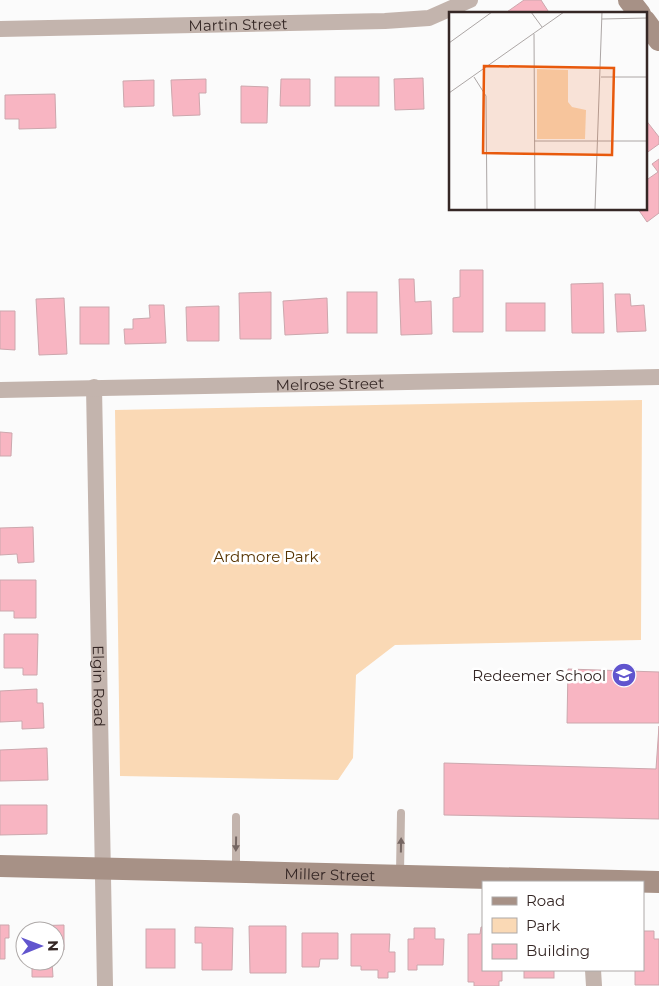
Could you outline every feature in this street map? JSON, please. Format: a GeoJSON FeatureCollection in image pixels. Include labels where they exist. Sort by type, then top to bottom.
{"type":"FeatureCollection","features":[{"type":"Feature","properties":{"kind":"main road"},"geometry":{"type":"LineString","coordinates":[[630,0],[639,12]]}},
{"type":"Feature","properties":{"kind":"main road"},"geometry":{"type":"LineString","coordinates":[[646,22],[659,40]]}},
{"type":"Feature","properties":{"kind":"main road","name":"Miller Street"},"geometry":{"type":"LineString","coordinates":[[0,866],[236,870],[400,878],[544,881]]}},
{"type":"Feature","properties":{"kind":"main road","name":"Miller Street"},"geometry":{"type":"LineString","coordinates":[[644,882],[659,882]]}},
{"type":"Feature","properties":{"kind":"street","name":"Martin Street"},"geometry":{"type":"LineString","coordinates":[[0,29],[385,21],[429,18],[470,0]]}},
{"type":"Feature","properties":{"kind":"street","name":"Melrose Street"},"geometry":{"type":"LineString","coordinates":[[0,390],[94,386],[659,378]]}},
{"type":"Feature","properties":{"kind":"street","name":"Elgin Road"},"geometry":{"type":"LineString","coordinates":[[94,386],[105,986]]}},
{"type":"Feature","properties":{"kind":"street"},"geometry":{"type":"LineString","coordinates":[[593,971],[594,986]]}},
{"type":"Feature","properties":{"kind":"lane"},"geometry":{"type":"LineString","coordinates":[[400,878],[401,813]]}},
{"type":"Feature","properties":{"kind":"lane"},"geometry":{"type":"LineString","coordinates":[[236,817],[236,870]]}},
{"type":"Feature","properties":{"kind":"green space","name":"Ardmore Park"},"geometry":{"type":"Polygon","coordinates":[[[642,400],[641,640],[395,645],[356,675],[353,758],[338,780],[120,776],[115,410],[642,400]]]}},
{"type":"Feature","properties":{"kind":"building"},"geometry":{"type":"Polygon","coordinates":[[[524,0],[541,0],[549,12],[507,12],[524,0]]]}},
{"type":"Feature","properties":{"kind":"building"},"geometry":{"type":"Polygon","coordinates":[[[335,77],[379,77],[379,106],[335,106],[335,77]]]}},
{"type":"Feature","properties":{"kind":"building"},"geometry":{"type":"Polygon","coordinates":[[[423,78],[424,109],[395,110],[394,79],[423,78]]]}},
{"type":"Feature","properties":{"kind":"building"},"geometry":{"type":"Polygon","coordinates":[[[206,79],[206,93],[199,93],[200,115],[173,116],[171,80],[206,79]]]}},
{"type":"Feature","properties":{"kind":"building"},"geometry":{"type":"Polygon","coordinates":[[[281,79],[310,79],[310,106],[280,106],[281,79]]]}},
{"type":"Feature","properties":{"kind":"building"},"geometry":{"type":"Polygon","coordinates":[[[154,80],[154,106],[124,107],[123,81],[154,80]]]}},
{"type":"Feature","properties":{"kind":"building"},"geometry":{"type":"Polygon","coordinates":[[[241,86],[268,87],[267,123],[241,123],[241,86]]]}},
{"type":"Feature","properties":{"kind":"building"},"geometry":{"type":"Polygon","coordinates":[[[55,94],[56,128],[19,129],[19,119],[5,119],[5,95],[55,94]]]}},
{"type":"Feature","properties":{"kind":"building"},"geometry":{"type":"Polygon","coordinates":[[[646,120],[659,137],[659,144],[646,153],[646,120]]]}},
{"type":"Feature","properties":{"kind":"building"},"geometry":{"type":"Polygon","coordinates":[[[659,159],[659,213],[647,222],[639,210],[646,210],[646,180],[658,172],[652,164],[659,159]]]}},
{"type":"Feature","properties":{"kind":"building"},"geometry":{"type":"Polygon","coordinates":[[[460,270],[483,270],[483,332],[453,332],[453,298],[460,297],[460,270]]]}},
{"type":"Feature","properties":{"kind":"building"},"geometry":{"type":"Polygon","coordinates":[[[399,279],[414,279],[415,302],[431,301],[432,334],[401,335],[399,279]]]}},
{"type":"Feature","properties":{"kind":"building"},"geometry":{"type":"Polygon","coordinates":[[[603,283],[604,333],[572,333],[571,284],[603,283]]]}},
{"type":"Feature","properties":{"kind":"building"},"geometry":{"type":"Polygon","coordinates":[[[271,292],[271,339],[240,339],[239,293],[271,292]]]}},
{"type":"Feature","properties":{"kind":"building"},"geometry":{"type":"Polygon","coordinates":[[[347,292],[377,292],[377,333],[347,333],[347,292]]]}},
{"type":"Feature","properties":{"kind":"building"},"geometry":{"type":"Polygon","coordinates":[[[615,294],[630,294],[631,306],[644,305],[646,331],[617,332],[615,294]]]}},
{"type":"Feature","properties":{"kind":"building"},"geometry":{"type":"Polygon","coordinates":[[[64,298],[67,354],[39,355],[36,299],[64,298]]]}},
{"type":"Feature","properties":{"kind":"building"},"geometry":{"type":"Polygon","coordinates":[[[327,298],[328,333],[285,335],[283,301],[327,298]]]}},
{"type":"Feature","properties":{"kind":"building"},"geometry":{"type":"Polygon","coordinates":[[[506,303],[545,303],[545,331],[506,331],[506,303]]]}},
{"type":"Feature","properties":{"kind":"building"},"geometry":{"type":"Polygon","coordinates":[[[149,305],[164,305],[166,343],[125,344],[124,329],[133,329],[133,319],[150,318],[149,305]]]}},
{"type":"Feature","properties":{"kind":"building"},"geometry":{"type":"Polygon","coordinates":[[[219,306],[219,341],[187,341],[186,307],[219,306]]]}},
{"type":"Feature","properties":{"kind":"building"},"geometry":{"type":"Polygon","coordinates":[[[80,307],[109,307],[109,344],[80,344],[80,307]]]}},
{"type":"Feature","properties":{"kind":"building"},"geometry":{"type":"Polygon","coordinates":[[[0,311],[15,311],[15,350],[0,349],[0,311]]]}},
{"type":"Feature","properties":{"kind":"building"},"geometry":{"type":"Polygon","coordinates":[[[0,432],[12,433],[11,456],[0,456],[0,432]]]}},
{"type":"Feature","properties":{"kind":"building"},"geometry":{"type":"Polygon","coordinates":[[[33,527],[34,562],[18,563],[17,554],[0,555],[0,528],[33,527]]]}},
{"type":"Feature","properties":{"kind":"building"},"geometry":{"type":"Polygon","coordinates":[[[0,580],[36,580],[36,618],[14,618],[14,611],[0,611],[0,580]]]}},
{"type":"Feature","properties":{"kind":"building"},"geometry":{"type":"Polygon","coordinates":[[[4,634],[38,634],[37,675],[23,675],[23,668],[4,668],[4,634]]]}},
{"type":"Feature","properties":{"kind":"building"},"geometry":{"type":"Polygon","coordinates":[[[568,669],[659,672],[659,723],[567,723],[568,669]]]}},
{"type":"Feature","properties":{"kind":"building"},"geometry":{"type":"Polygon","coordinates":[[[37,689],[37,703],[43,703],[44,728],[22,729],[22,721],[0,722],[0,691],[37,689]]]}},
{"type":"Feature","properties":{"kind":"building"},"geometry":{"type":"Polygon","coordinates":[[[659,726],[659,819],[444,815],[444,763],[656,769],[659,726]]]}},
{"type":"Feature","properties":{"kind":"building"},"geometry":{"type":"Polygon","coordinates":[[[47,748],[48,780],[0,781],[0,750],[47,748]]]}},
{"type":"Feature","properties":{"kind":"building"},"geometry":{"type":"Polygon","coordinates":[[[0,805],[47,805],[47,834],[0,835],[0,805]]]}},
{"type":"Feature","properties":{"kind":"building"},"geometry":{"type":"Polygon","coordinates":[[[0,925],[9,925],[9,938],[5,938],[5,959],[0,959],[0,925]]]}},
{"type":"Feature","properties":{"kind":"building"},"geometry":{"type":"Polygon","coordinates":[[[249,926],[286,926],[286,973],[250,973],[249,926]]]}},
{"type":"Feature","properties":{"kind":"building"},"geometry":{"type":"Polygon","coordinates":[[[195,927],[233,928],[232,970],[202,970],[202,943],[195,943],[195,927]]]}},
{"type":"Feature","properties":{"kind":"building"},"geometry":{"type":"Polygon","coordinates":[[[482,927],[482,971],[502,971],[502,981],[499,981],[499,986],[474,986],[474,982],[468,982],[468,934],[480,934],[482,927]]]}},
{"type":"Feature","properties":{"kind":"building"},"geometry":{"type":"Polygon","coordinates":[[[414,928],[435,928],[435,939],[444,939],[443,965],[417,965],[417,970],[408,970],[408,939],[414,939],[414,928]]]}},
{"type":"Feature","properties":{"kind":"building"},"geometry":{"type":"Polygon","coordinates":[[[146,929],[175,929],[175,968],[146,968],[146,929]]]}},
{"type":"Feature","properties":{"kind":"building"},"geometry":{"type":"Polygon","coordinates":[[[644,931],[654,931],[654,939],[659,939],[659,985],[635,985],[635,971],[644,971],[644,931]]]}},
{"type":"Feature","properties":{"kind":"building"},"geometry":{"type":"Polygon","coordinates":[[[302,933],[338,933],[338,959],[320,959],[319,967],[302,967],[302,933]]]}},
{"type":"Feature","properties":{"kind":"building"},"geometry":{"type":"Polygon","coordinates":[[[351,934],[390,934],[389,952],[395,952],[395,972],[388,972],[388,978],[378,978],[378,970],[361,970],[361,966],[351,966],[351,934]]]}},
{"type":"Feature","properties":{"kind":"building"},"geometry":{"type":"Polygon","coordinates":[[[32,971],[53,971],[53,977],[32,977],[32,971]]]}},
{"type":"Feature","properties":{"kind":"building"},"geometry":{"type":"Polygon","coordinates":[[[524,971],[554,971],[554,978],[524,978],[524,971]]]}},
{"type":"Feature","properties":{"kind":"place","name":"Redeemer School"},"geometry":{"type":"Point","coordinates":[624,675]}}]}
